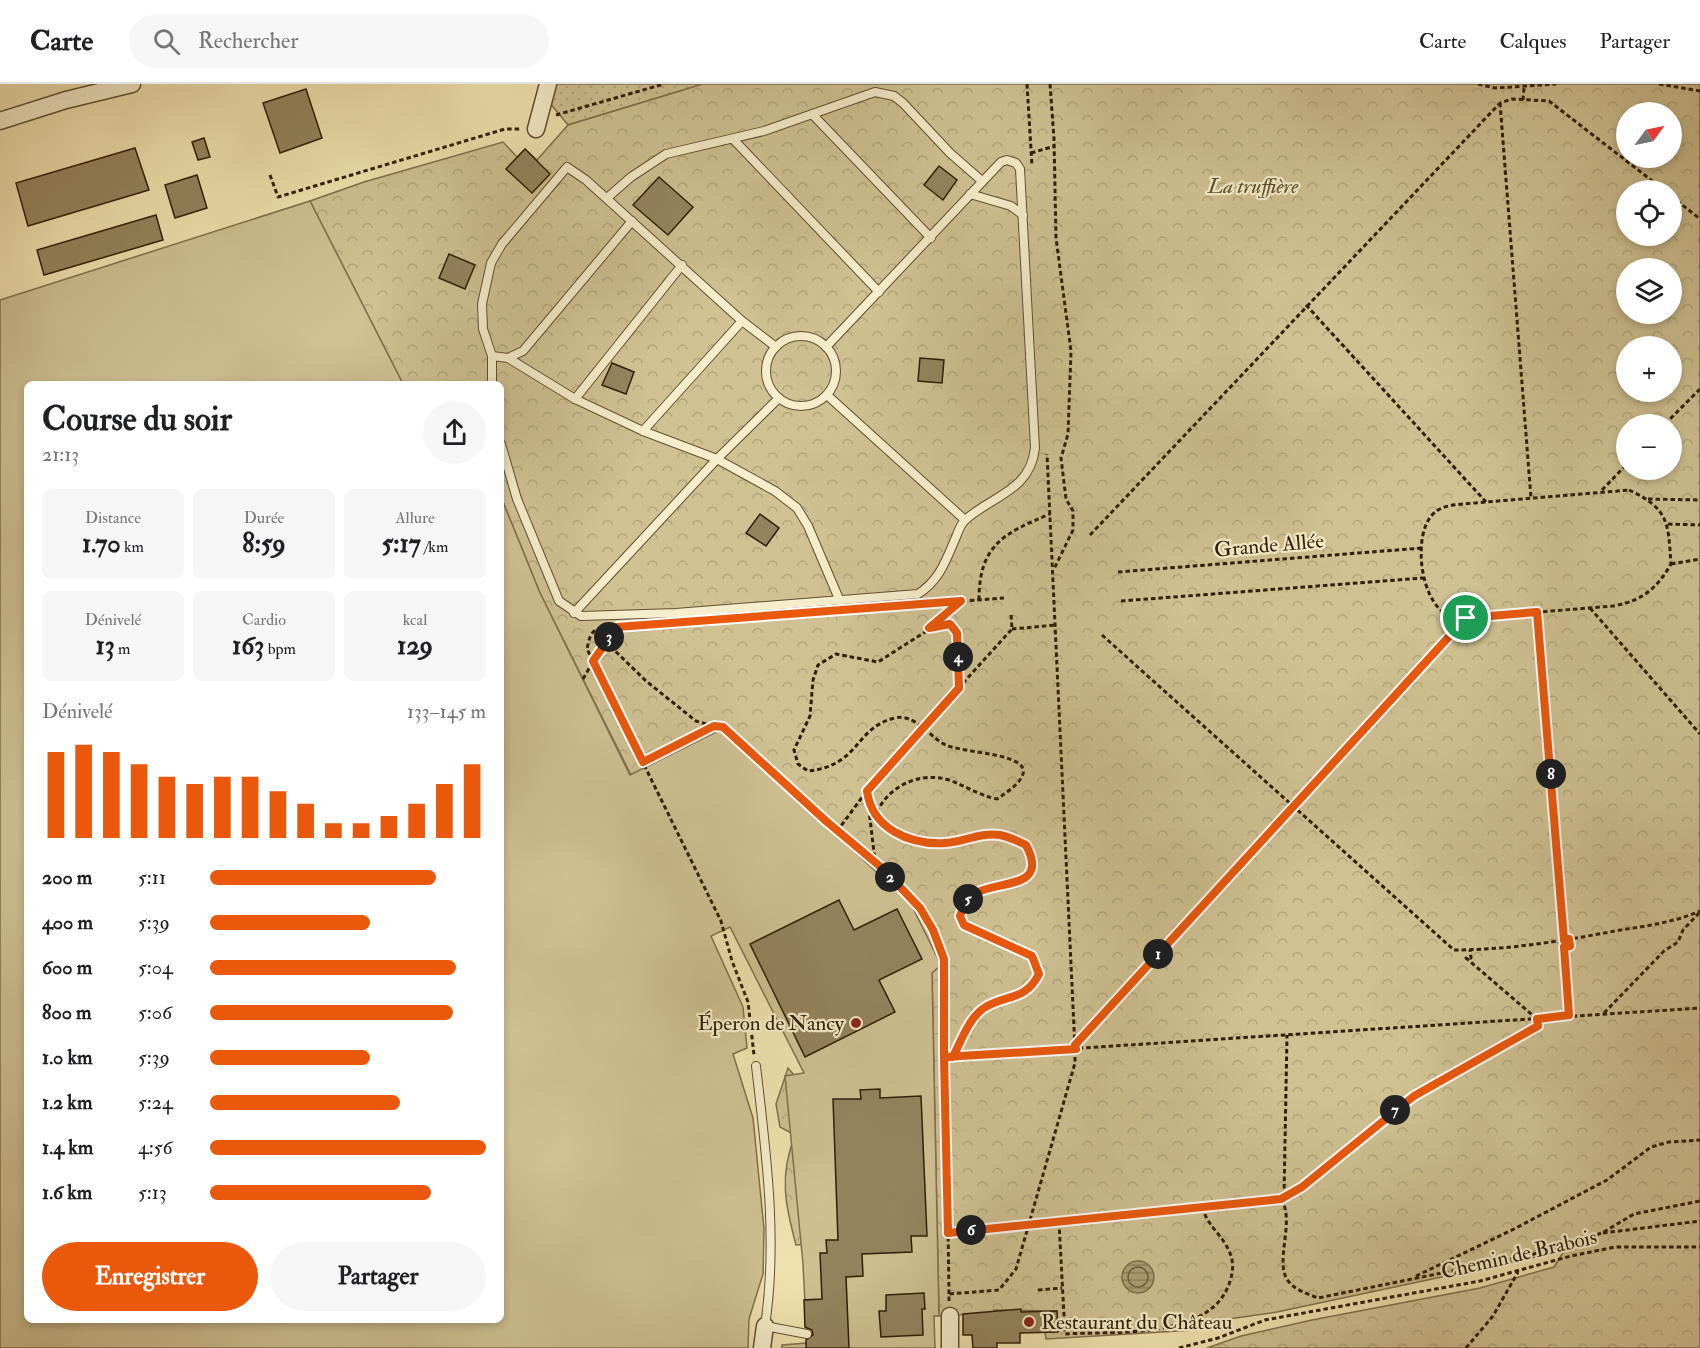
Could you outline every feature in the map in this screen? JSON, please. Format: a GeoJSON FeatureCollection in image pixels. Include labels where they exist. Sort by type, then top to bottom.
{"type":"FeatureCollection","features":[{"type":"Feature","properties":{"kind":"street"},"geometry":{"type":"LineString","coordinates":[[0,121],[66,100],[132,84]]}},
{"type":"Feature","properties":{"kind":"street"},"geometry":{"type":"LineString","coordinates":[[536,129],[548,84]]}},
{"type":"Feature","properties":{"kind":"street"},"geometry":{"type":"LineString","coordinates":[[950,1316],[951,1348]]}},
{"type":"Feature","properties":{"kind":"street"},"geometry":{"type":"LineString","coordinates":[[762,1348],[765,1326]]}},
{"type":"Feature","properties":{"kind":"lane"},"geometry":{"type":"LineString","coordinates":[[607,198],[631,177],[666,154],[732,139],[813,115],[875,92],[894,96],[950,153],[982,181]]}},
{"type":"Feature","properties":{"kind":"lane"},"geometry":{"type":"LineString","coordinates":[[813,115],[931,238]]}},
{"type":"Feature","properties":{"kind":"lane"},"geometry":{"type":"LineString","coordinates":[[732,139],[879,292]]}},
{"type":"Feature","properties":{"kind":"lane"},"geometry":{"type":"LineString","coordinates":[[504,454],[517,499],[559,601],[574,613],[587,618],[918,594],[940,574],[965,520],[1016,486],[1025,477],[1034,461],[1023,215],[1020,169],[1016,162],[1007,160],[1001,162],[826,347]]}},
{"type":"Feature","properties":{"kind":"lane"},"geometry":{"type":"LineString","coordinates":[[492,381],[492,356],[483,329],[482,304],[491,263],[502,244],[567,167],[607,198],[742,321],[776,347]]}},
{"type":"Feature","properties":{"kind":"lane"},"geometry":{"type":"LineString","coordinates":[[970,194],[1005,204],[1023,215]]}},
{"type":"Feature","properties":{"kind":"lane"},"geometry":{"type":"LineString","coordinates":[[508,358],[523,351],[632,221]]}},
{"type":"Feature","properties":{"kind":"lane"},"geometry":{"type":"LineString","coordinates":[[575,399],[682,265]]}},
{"type":"Feature","properties":{"kind":"lane"},"geometry":{"type":"LineString","coordinates":[[643,431],[742,321]]}},
{"type":"Feature","properties":{"kind":"lane"},"geometry":{"type":"LineString","coordinates":[[801,336],[819,341],[826,347],[836,365],[836,376],[827,395],[809,405],[798,406],[779,398],[770,387],[767,373],[769,359],[776,347],[801,336]]}},
{"type":"Feature","properties":{"kind":"lane"},"geometry":{"type":"LineString","coordinates":[[492,356],[508,358],[575,399],[643,431],[717,459],[775,491],[797,508],[808,526],[839,599]]}},
{"type":"Feature","properties":{"kind":"lane"},"geometry":{"type":"LineString","coordinates":[[827,395],[965,520]]}},
{"type":"Feature","properties":{"kind":"lane"},"geometry":{"type":"LineString","coordinates":[[574,613],[717,459],[779,398]]}},
{"type":"Feature","properties":{"kind":"lane"},"geometry":{"type":"LineString","coordinates":[[756,1066],[768,1177],[771,1233],[770,1293],[765,1326],[807,1334]]}},
{"type":"Feature","properties":{"kind":"path"},"geometry":{"type":"LineString","coordinates":[[536,129],[554,116],[664,84]]}},
{"type":"Feature","properties":{"kind":"path"},"geometry":{"type":"LineString","coordinates":[[1050,84],[1055,146],[1056,238],[1071,351],[1068,434],[1061,458],[1066,499],[1073,511],[1073,530],[1053,571]]}},
{"type":"Feature","properties":{"kind":"path"},"geometry":{"type":"LineString","coordinates":[[1478,84],[1495,88],[1556,84]]}},
{"type":"Feature","properties":{"kind":"path"},"geometry":{"type":"LineString","coordinates":[[1659,84],[1700,91]]}},
{"type":"Feature","properties":{"kind":"path"},"geometry":{"type":"LineString","coordinates":[[1523,100],[1524,87]]}},
{"type":"Feature","properties":{"kind":"path"},"geometry":{"type":"LineString","coordinates":[[1090,535],[1500,103],[1523,100],[1549,101],[1651,180]]}},
{"type":"Feature","properties":{"kind":"path"},"geometry":{"type":"LineString","coordinates":[[1500,103],[1531,498]]}},
{"type":"Feature","properties":{"kind":"path"},"geometry":{"type":"LineString","coordinates":[[270,175],[278,197],[505,129]]}},
{"type":"Feature","properties":{"kind":"path"},"geometry":{"type":"LineString","coordinates":[[1031,153],[1055,146]]}},
{"type":"Feature","properties":{"kind":"path"},"geometry":{"type":"LineString","coordinates":[[1682,205],[1700,219]]}},
{"type":"Feature","properties":{"kind":"path"},"geometry":{"type":"LineString","coordinates":[[1306,305],[1486,502]]}},
{"type":"Feature","properties":{"kind":"path"},"geometry":{"type":"LineString","coordinates":[[1675,414],[1700,389]]}},
{"type":"Feature","properties":{"kind":"path"},"geometry":{"type":"LineString","coordinates":[[1600,492],[1616,475]]}},
{"type":"Feature","properties":{"kind":"path"},"geometry":{"type":"LineString","coordinates":[[1629,490],[1659,510],[1668,524],[1671,564],[1651,592],[1635,602],[1466,618],[1443,612],[1434,602],[1423,578],[1422,548],[1426,524],[1441,508],[1600,492],[1629,490]]}},
{"type":"Feature","properties":{"kind":"path"},"geometry":{"type":"LineString","coordinates":[[1645,499],[1674,502],[1700,500]]}},
{"type":"Feature","properties":{"kind":"path"},"geometry":{"type":"LineString","coordinates":[[980,600],[979,576],[987,556],[1016,528],[1050,514]]}},
{"type":"Feature","properties":{"kind":"path"},"geometry":{"type":"LineString","coordinates":[[1668,524],[1700,525]]}},
{"type":"Feature","properties":{"kind":"path","name":"Grande Allée"},"geometry":{"type":"LineString","coordinates":[[1118,572],[1422,548]]}},
{"type":"Feature","properties":{"kind":"path"},"geometry":{"type":"LineString","coordinates":[[1671,564],[1700,559]]}},
{"type":"Feature","properties":{"kind":"path","name":"Grande Allée"},"geometry":{"type":"LineString","coordinates":[[1121,601],[1423,578]]}},
{"type":"Feature","properties":{"kind":"path"},"geometry":{"type":"LineString","coordinates":[[915,605],[1004,598]]}},
{"type":"Feature","properties":{"kind":"path"},"geometry":{"type":"LineString","coordinates":[[876,814],[882,800],[909,781],[928,777],[950,780],[978,795],[997,799],[1016,787],[1022,775],[1021,768],[1009,757],[961,752],[941,743],[922,727],[906,718],[898,717],[881,722],[842,761],[818,770],[803,769],[795,758],[797,740],[810,716],[814,672],[823,661],[836,654],[878,662],[929,628],[961,601]]}},
{"type":"Feature","properties":{"kind":"path"},"geometry":{"type":"LineString","coordinates":[[1590,608],[1700,734]]}},
{"type":"Feature","properties":{"kind":"path"},"geometry":{"type":"LineString","coordinates":[[1537,612],[1567,940],[1570,946],[1564,947],[1569,1015]]}},
{"type":"Feature","properties":{"kind":"path"},"geometry":{"type":"LineString","coordinates":[[1011,613],[1012,628]]}},
{"type":"Feature","properties":{"kind":"path"},"geometry":{"type":"LineString","coordinates":[[1075,1047],[1466,618]]}},
{"type":"Feature","properties":{"kind":"path"},"geometry":{"type":"LineString","coordinates":[[929,628],[950,624],[957,633],[959,688]]}},
{"type":"Feature","properties":{"kind":"path"},"geometry":{"type":"LineString","coordinates":[[838,830],[867,791],[922,727],[1012,628],[1056,625]]}},
{"type":"Feature","properties":{"kind":"path"},"geometry":{"type":"LineString","coordinates":[[583,679],[605,641],[617,627]]}},
{"type":"Feature","properties":{"kind":"path"},"geometry":{"type":"LineString","coordinates":[[628,627],[597,629],[589,636],[587,649],[721,921],[732,961],[748,1002],[756,1066]]}},
{"type":"Feature","properties":{"kind":"path"},"geometry":{"type":"LineString","coordinates":[[1102,635],[1454,950],[1567,940],[1681,920],[1700,912]]}},
{"type":"Feature","properties":{"kind":"path"},"geometry":{"type":"LineString","coordinates":[[605,641],[626,664],[696,721],[730,731],[875,862],[920,908],[939,943],[946,976],[944,1057],[950,1316]]}},
{"type":"Feature","properties":{"kind":"path"},"geometry":{"type":"LineString","coordinates":[[949,1294],[999,1290],[1016,1269],[1075,1063],[1057,649]]}},
{"type":"Feature","properties":{"kind":"path"},"geometry":{"type":"LineString","coordinates":[[643,762],[714,726]]}},
{"type":"Feature","properties":{"kind":"path"},"geometry":{"type":"LineString","coordinates":[[867,791],[875,862]]}},
{"type":"Feature","properties":{"kind":"path"},"geometry":{"type":"LineString","coordinates":[[868,800],[887,828],[901,837],[945,843],[979,835],[999,834],[1026,845],[1033,857],[1032,867],[1027,876],[1011,885],[988,888],[976,893],[967,900],[960,916],[964,925],[1032,956],[1039,974],[1028,990],[984,1008],[974,1017],[953,1057]]}},
{"type":"Feature","properties":{"kind":"path"},"geometry":{"type":"LineString","coordinates":[[1603,1014],[1664,951],[1678,942],[1683,930],[1700,912]]}},
{"type":"Feature","properties":{"kind":"path"},"geometry":{"type":"LineString","coordinates":[[948,1233],[1203,1209],[1282,1198],[1302,1187],[1414,1096],[1538,1026],[1537,1019],[1466,958],[1471,958],[1470,950]]}},
{"type":"Feature","properties":{"kind":"path"},"geometry":{"type":"LineString","coordinates":[[944,1057],[1700,1008]]}},
{"type":"Feature","properties":{"kind":"path"},"geometry":{"type":"LineString","coordinates":[[1287,1035],[1282,1198],[1287,1207],[1284,1268],[1287,1280],[1298,1290],[1318,1298],[1531,1256],[1602,1233],[1700,1221]]}},
{"type":"Feature","properties":{"kind":"path"},"geometry":{"type":"LineString","coordinates":[[1412,1278],[1514,1229],[1606,1180],[1651,1148],[1669,1142],[1700,1140]]}},
{"type":"Feature","properties":{"kind":"path"},"geometry":{"type":"LineString","coordinates":[[1602,1233],[1634,1214],[1700,1201]]}},
{"type":"Feature","properties":{"kind":"path"},"geometry":{"type":"LineString","coordinates":[[1059,1222],[1065,1334],[1173,1327],[1203,1316],[1225,1293],[1232,1275],[1233,1262],[1224,1241],[1203,1209]]}},
{"type":"Feature","properties":{"kind":"path","name":"Chemin de Brabois"},"geometry":{"type":"LineString","coordinates":[[1179,1348],[1218,1338],[1265,1320],[1480,1281],[1571,1256],[1615,1247],[1700,1247]]}},
{"type":"Feature","properties":{"kind":"path"},"geometry":{"type":"LineString","coordinates":[[1466,1348],[1493,1316],[1518,1272]]}},
{"type":"Feature","properties":{"kind":"path"},"geometry":{"type":"LineString","coordinates":[[1038,1290],[1062,1288]]}},
{"type":"Feature","properties":{"kind":"green space"},"geometry":{"type":"Polygon","coordinates":[[[556,84],[703,84],[568,125],[549,102],[556,84]]]}},
{"type":"Feature","properties":{"kind":"green space","name":"La truffière"},"geometry":{"type":"Polygon","coordinates":[[[703,84],[1700,84],[1700,1348],[1207,1348],[1241,1336],[1312,1320],[1480,1288],[1554,1267],[1564,1251],[1277,1312],[1215,1322],[1195,1327],[1195,1330],[1046,1339],[1045,1332],[1058,1331],[1057,1311],[994,1310],[994,1313],[939,1316],[932,973],[941,965],[722,729],[631,775],[540,593],[504,504],[504,381],[401,381],[310,201],[364,182],[503,142],[517,157],[525,149],[537,160],[568,125],[703,84]]]}},
{"type":"Feature","properties":{"kind":"green space"},"geometry":{"type":"Polygon","coordinates":[[[310,201],[401,381],[24,381],[24,1323],[504,1323],[504,504],[540,593],[630,775],[722,729],[911,904],[941,965],[932,973],[939,1316],[934,1316],[935,1348],[782,1348],[782,1345],[807,1343],[803,1264],[785,1076],[804,1073],[730,927],[711,936],[743,1007],[747,1048],[733,1054],[753,1118],[764,1229],[763,1274],[749,1319],[748,1348],[0,1348],[0,300],[310,201]]]}},
{"type":"Feature","properties":{"kind":"green space"},"geometry":{"type":"Polygon","coordinates":[[[788,1068],[810,1094],[811,1244],[796,1245],[785,1190],[787,1164],[795,1135],[780,1127],[776,1104],[788,1068]]]}},
{"type":"Feature","properties":{"kind":"water"},"geometry":{"type":"Polygon","coordinates":[[[1138,1261],[1150,1265],[1154,1277],[1150,1289],[1138,1293],[1126,1289],[1122,1277],[1126,1265],[1138,1261]]]}},
{"type":"Feature","properties":{"kind":"building"},"geometry":{"type":"Polygon","coordinates":[[[306,89],[322,138],[280,153],[263,103],[306,89]]]}},
{"type":"Feature","properties":{"kind":"building"},"geometry":{"type":"Polygon","coordinates":[[[204,138],[210,157],[198,160],[192,142],[204,138]]]}},
{"type":"Feature","properties":{"kind":"building"},"geometry":{"type":"Polygon","coordinates":[[[135,148],[149,190],[28,226],[16,183],[135,148]]]}},
{"type":"Feature","properties":{"kind":"building"},"geometry":{"type":"Polygon","coordinates":[[[525,149],[550,174],[532,193],[506,169],[525,149]]]}},
{"type":"Feature","properties":{"kind":"building"},"geometry":{"type":"Polygon","coordinates":[[[939,166],[957,180],[943,200],[924,185],[939,166]]]}},
{"type":"Feature","properties":{"kind":"building"},"geometry":{"type":"Polygon","coordinates":[[[197,175],[207,208],[175,218],[165,185],[197,175]]]}},
{"type":"Feature","properties":{"kind":"building"},"geometry":{"type":"Polygon","coordinates":[[[659,177],[693,207],[668,235],[633,205],[659,177]]]}},
{"type":"Feature","properties":{"kind":"building"},"geometry":{"type":"Polygon","coordinates":[[[156,215],[163,240],[44,275],[37,250],[156,215]]]}},
{"type":"Feature","properties":{"kind":"building"},"geometry":{"type":"Polygon","coordinates":[[[449,254],[475,265],[465,289],[439,278],[449,254]]]}},
{"type":"Feature","properties":{"kind":"building"},"geometry":{"type":"Polygon","coordinates":[[[920,358],[944,360],[942,383],[918,381],[920,358]]]}},
{"type":"Feature","properties":{"kind":"building"},"geometry":{"type":"Polygon","coordinates":[[[612,363],[634,372],[626,394],[602,385],[612,363]]]}},
{"type":"Feature","properties":{"kind":"building"},"geometry":{"type":"Polygon","coordinates":[[[760,514],[779,528],[766,546],[746,533],[760,514]]]}},
{"type":"Feature","properties":{"kind":"building"},"geometry":{"type":"Polygon","coordinates":[[[839,900],[854,930],[897,909],[922,959],[879,980],[895,1012],[805,1057],[750,944],[839,900]]]}},
{"type":"Feature","properties":{"kind":"building"},"geometry":{"type":"Polygon","coordinates":[[[880,1089],[880,1098],[921,1096],[927,1236],[911,1236],[912,1252],[862,1254],[863,1276],[846,1277],[849,1348],[806,1348],[806,1340],[813,1335],[812,1330],[805,1327],[804,1300],[822,1299],[820,1253],[827,1253],[826,1240],[838,1240],[833,1099],[861,1099],[860,1090],[880,1089]]]}},
{"type":"Feature","properties":{"kind":"building"},"geometry":{"type":"Polygon","coordinates":[[[924,1293],[923,1335],[881,1337],[879,1311],[886,1311],[886,1295],[924,1293]]]}},
{"type":"Feature","properties":{"kind":"building"},"geometry":{"type":"Polygon","coordinates":[[[1021,1309],[1021,1312],[1057,1311],[1058,1332],[1020,1333],[1020,1343],[997,1343],[997,1348],[973,1348],[972,1335],[963,1335],[963,1314],[1021,1309]]]}},
{"type":"Feature","properties":{"kind":"place","name":"Éperon de Nancy"},"geometry":{"type":"Point","coordinates":[856,1023]}},
{"type":"Feature","properties":{"kind":"place","name":"Restaurant du Château"},"geometry":{"type":"Point","coordinates":[1029,1322]}},
{"type":"Feature","properties":{"kind":"route"},"geometry":{"type":"LineString","coordinates":[[1466,618],[1075,1045],[1076,1049],[944,1057],[946,976],[944,959],[933,930],[914,901],[882,868],[826,821],[723,727],[714,726],[643,762],[593,661],[617,627],[961,601],[929,628],[950,624],[957,633],[959,688],[867,791],[868,800],[879,819],[887,828],[901,837],[945,843],[979,835],[999,834],[1026,845],[1033,857],[1032,867],[1027,876],[1011,885],[988,888],[976,893],[967,900],[960,916],[964,925],[1032,956],[1039,974],[1028,990],[1014,998],[984,1008],[974,1017],[953,1057],[944,1057],[948,1233],[1264,1203],[1281,1199],[1302,1187],[1414,1096],[1538,1026],[1537,1019],[1569,1015],[1564,947],[1570,946],[1569,939],[1564,940],[1537,612],[1466,618]]}}]}
